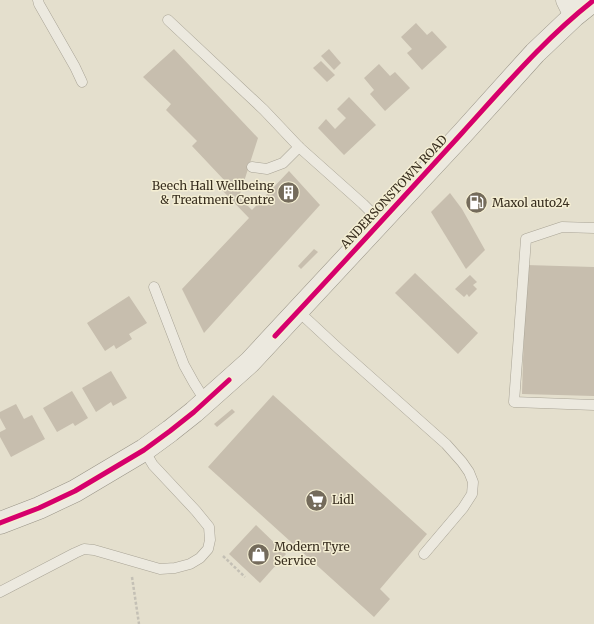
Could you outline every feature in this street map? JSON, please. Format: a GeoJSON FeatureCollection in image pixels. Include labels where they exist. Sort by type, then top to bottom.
{"type":"FeatureCollection","features":[{"type":"Feature","properties":{"kind":"main road","name":"ANDERSONSTOWN ROAD"},"geometry":{"type":"LineString","coordinates":[[0,523],[39,508],[75,491],[144,450],[206,402],[250,362],[462,134],[527,62],[570,8],[594,0]]}},
{"type":"Feature","properties":{"kind":"lane"},"geometry":{"type":"LineString","coordinates":[[38,0],[82,82]]}},
{"type":"Feature","properties":{"kind":"lane"},"geometry":{"type":"LineString","coordinates":[[168,20],[264,110],[299,147],[363,204],[380,222]]}},
{"type":"Feature","properties":{"kind":"lane"},"geometry":{"type":"LineString","coordinates":[[252,167],[267,169],[282,163],[299,147]]}},
{"type":"Feature","properties":{"kind":"lane"},"geometry":{"type":"LineString","coordinates":[[594,228],[562,227],[526,239],[514,402],[594,405]]}},
{"type":"Feature","properties":{"kind":"lane"},"geometry":{"type":"LineString","coordinates":[[154,287],[184,364],[206,402]]}},
{"type":"Feature","properties":{"kind":"lane"},"geometry":{"type":"LineString","coordinates":[[298,311],[338,349],[446,444],[469,472],[473,482],[472,494],[463,508],[424,554]]}},
{"type":"Feature","properties":{"kind":"lane"},"geometry":{"type":"LineString","coordinates":[[0,592],[75,552],[84,549],[94,550],[160,569],[175,568],[190,564],[200,558],[208,549],[210,540],[209,527],[154,465],[144,450]]}},
{"type":"Feature","properties":{"kind":"path"},"geometry":{"type":"LineString","coordinates":[[223,556],[245,577]]}},
{"type":"Feature","properties":{"kind":"path"},"geometry":{"type":"LineString","coordinates":[[132,577],[139,624]]}},
{"type":"Feature","properties":{"kind":"building"},"geometry":{"type":"Polygon","coordinates":[[[416,23],[427,35],[432,31],[447,47],[422,70],[407,53],[412,49],[401,37],[416,23]]]}},
{"type":"Feature","properties":{"kind":"building","name":"Beech Hall Wellbeing & Treatment Centre"},"geometry":{"type":"Polygon","coordinates":[[[174,49],[258,138],[239,197],[252,210],[289,171],[320,205],[204,333],[182,289],[249,218],[220,188],[225,181],[192,146],[197,141],[166,110],[171,104],[143,77],[174,49]]]}},
{"type":"Feature","properties":{"kind":"building"},"geometry":{"type":"Polygon","coordinates":[[[329,49],[341,63],[334,70],[321,56],[329,49]]]}},
{"type":"Feature","properties":{"kind":"building"},"geometry":{"type":"Polygon","coordinates":[[[321,61],[335,75],[327,82],[313,68],[321,61]]]}},
{"type":"Feature","properties":{"kind":"building"},"geometry":{"type":"Polygon","coordinates":[[[379,64],[390,76],[395,72],[410,88],[385,111],[370,94],[374,90],[364,78],[379,64]]]}},
{"type":"Feature","properties":{"kind":"building"},"geometry":{"type":"Polygon","coordinates":[[[349,97],[376,125],[344,155],[318,128],[326,119],[335,129],[346,118],[337,109],[349,97]]]}},
{"type":"Feature","properties":{"kind":"building"},"geometry":{"type":"Polygon","coordinates":[[[450,193],[462,209],[485,250],[466,269],[431,212],[450,193]]]}},
{"type":"Feature","properties":{"kind":"building"},"geometry":{"type":"Polygon","coordinates":[[[314,249],[318,252],[301,269],[298,266],[314,249]]]}},
{"type":"Feature","properties":{"kind":"building"},"geometry":{"type":"Polygon","coordinates":[[[526,265],[594,267],[594,396],[522,394],[526,265]]]}},
{"type":"Feature","properties":{"kind":"building"},"geometry":{"type":"Polygon","coordinates":[[[415,273],[478,333],[458,354],[395,293],[415,273]]]}},
{"type":"Feature","properties":{"kind":"building"},"geometry":{"type":"Polygon","coordinates":[[[470,275],[477,282],[473,285],[477,289],[469,297],[467,294],[464,297],[455,289],[470,275]]]}},
{"type":"Feature","properties":{"kind":"building"},"geometry":{"type":"Polygon","coordinates":[[[129,296],[147,323],[129,334],[132,339],[116,349],[114,345],[105,351],[87,323],[129,296]]]}},
{"type":"Feature","properties":{"kind":"building"},"geometry":{"type":"Polygon","coordinates":[[[111,371],[127,398],[113,406],[111,402],[96,412],[82,388],[111,371]]]}},
{"type":"Feature","properties":{"kind":"building"},"geometry":{"type":"Polygon","coordinates":[[[72,391],[88,418],[75,426],[73,423],[57,432],[43,408],[72,391]]]}},
{"type":"Feature","properties":{"kind":"building","name":"Lidl"},"geometry":{"type":"Polygon","coordinates":[[[273,395],[427,534],[380,589],[390,599],[374,617],[208,467],[273,395]]]}},
{"type":"Feature","properties":{"kind":"building"},"geometry":{"type":"Polygon","coordinates":[[[16,404],[24,419],[32,415],[45,439],[11,457],[0,437],[0,432],[6,429],[0,418],[0,412],[16,404]]]}},
{"type":"Feature","properties":{"kind":"building"},"geometry":{"type":"Polygon","coordinates":[[[232,409],[235,412],[217,427],[214,424],[232,409]]]}},
{"type":"Feature","properties":{"kind":"building","name":"Modern Tyre Service"},"geometry":{"type":"Polygon","coordinates":[[[256,525],[286,554],[260,583],[229,554],[256,525]]]}},
{"type":"Feature","properties":{"kind":"cycle path"},"geometry":{"type":"LineString","coordinates":[[275,336],[541,47],[594,0]]}},
{"type":"Feature","properties":{"kind":"cycle path"},"geometry":{"type":"LineString","coordinates":[[0,523],[39,508],[75,491],[144,450],[194,412],[229,380]]}},
{"type":"Feature","properties":{"kind":"place","name":"Beech Hall Wellbeing & Treatment Centre"},"geometry":{"type":"Point","coordinates":[289,193]}},
{"type":"Feature","properties":{"kind":"place","name":"Maxol auto24"},"geometry":{"type":"Point","coordinates":[476,203]}},
{"type":"Feature","properties":{"kind":"place","name":"Lidl"},"geometry":{"type":"Point","coordinates":[317,500]}},
{"type":"Feature","properties":{"kind":"place","name":"Modern Tyre Service"},"geometry":{"type":"Point","coordinates":[258,554]}}]}
